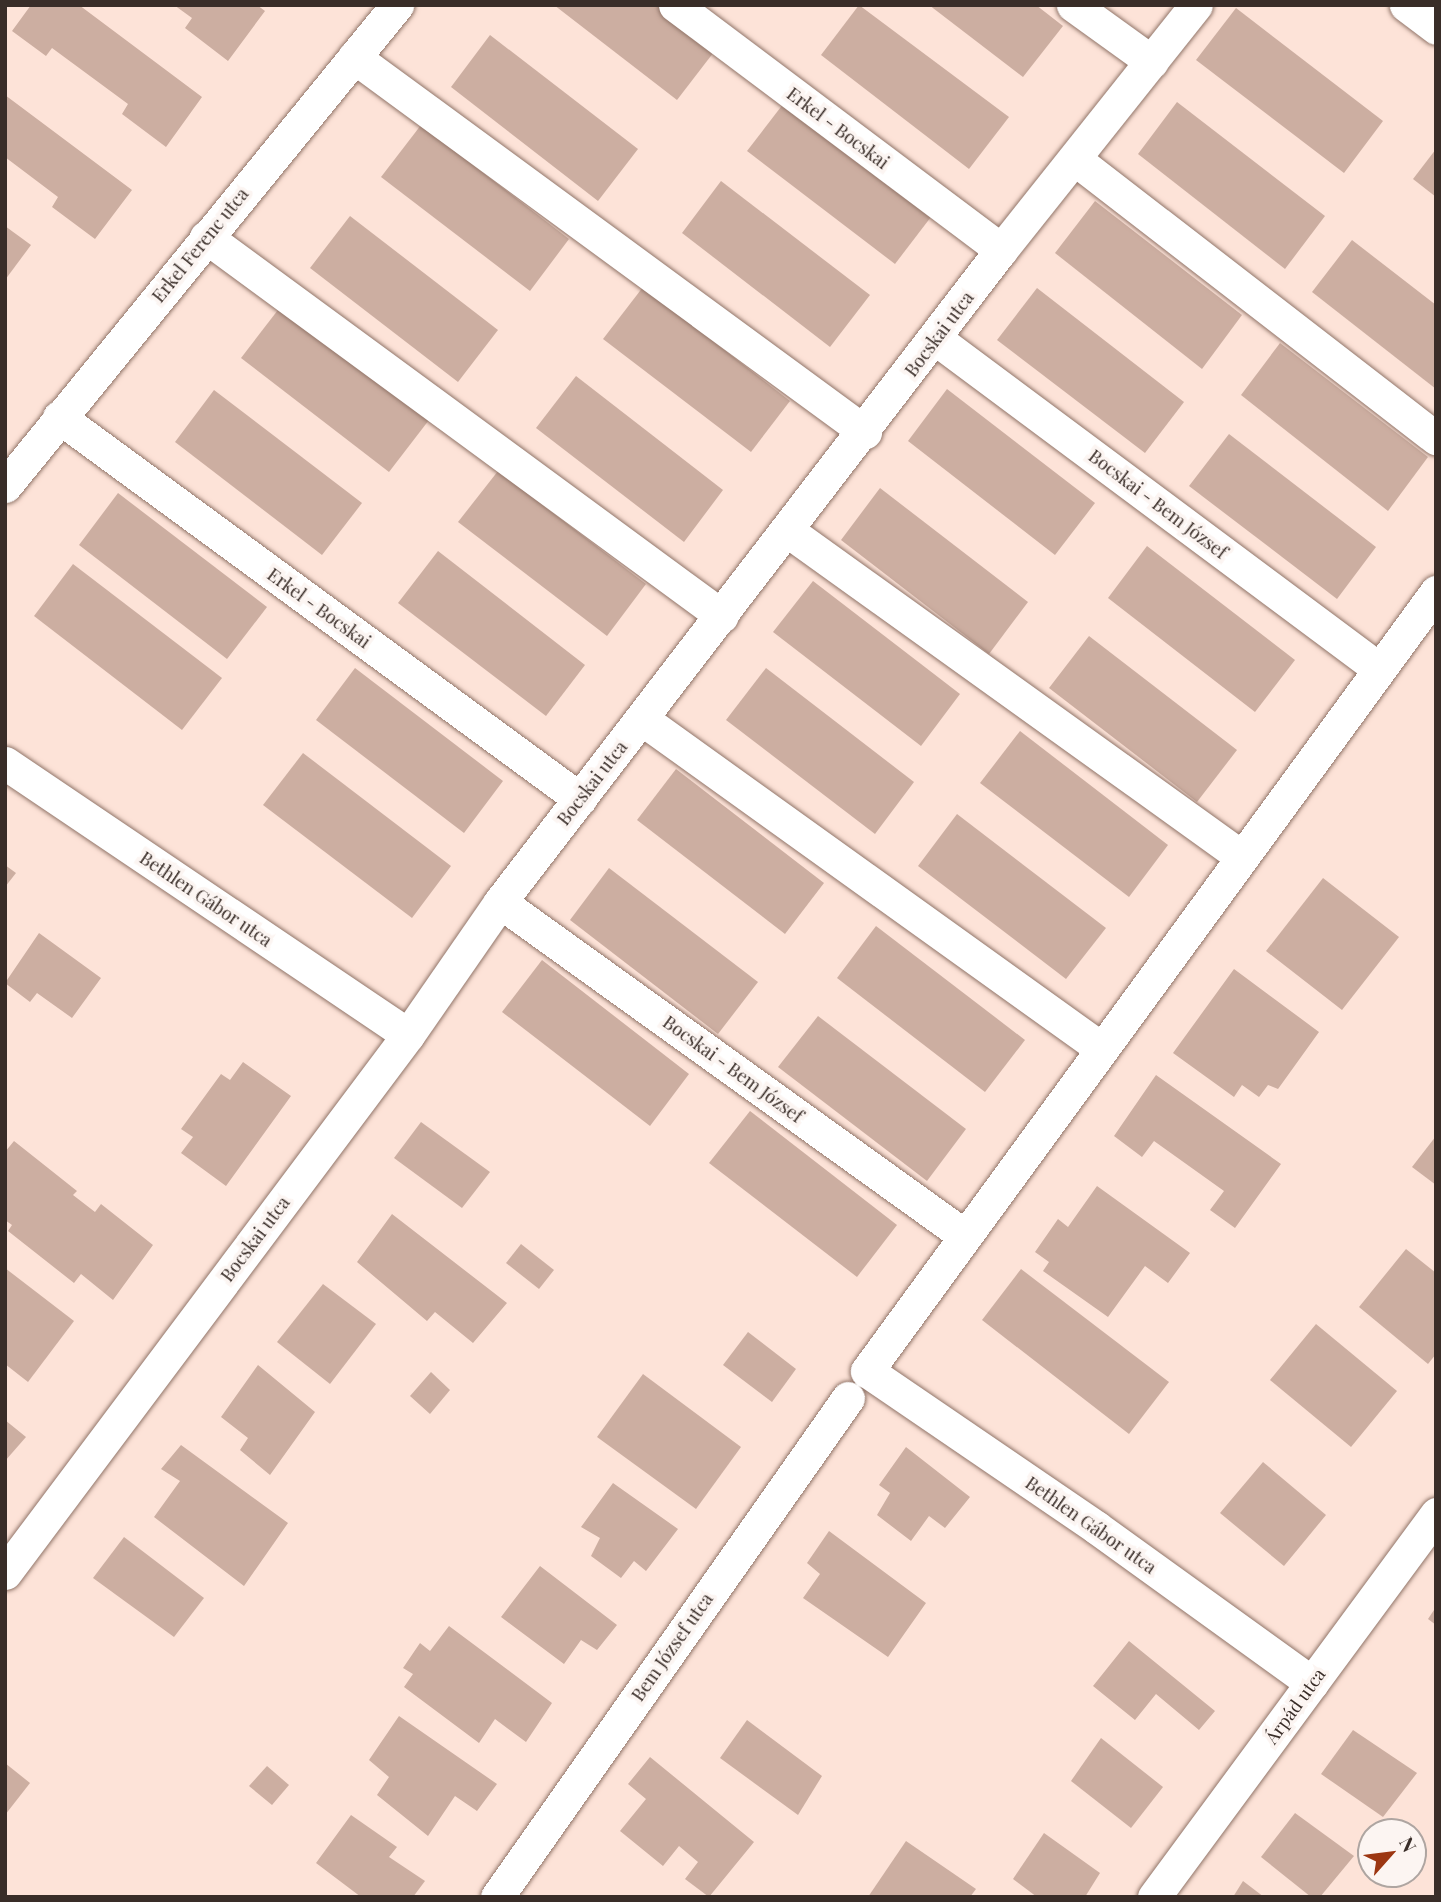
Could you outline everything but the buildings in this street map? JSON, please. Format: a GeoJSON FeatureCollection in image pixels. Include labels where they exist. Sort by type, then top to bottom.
{"type":"FeatureCollection","features":[{"type":"Feature","properties":{"kind":"street","name":"Erkel Ferenc utca"},"geometry":{"type":"LineString","coordinates":[[5,486],[58,416],[397,5]]}},
{"type":"Feature","properties":{"kind":"street","name":"Erkel - Bocskai"},"geometry":{"type":"LineString","coordinates":[[675,5],[1001,250]]}},
{"type":"Feature","properties":{"kind":"street"},"geometry":{"type":"LineString","coordinates":[[1073,5],[1152,62]]}},
{"type":"Feature","properties":{"kind":"street","name":"Bocskai utca"},"geometry":{"type":"LineString","coordinates":[[5,1573],[408,1035],[500,902],[865,432],[1001,250],[1076,160],[1196,5]]}},
{"type":"Feature","properties":{"kind":"street"},"geometry":{"type":"LineString","coordinates":[[1406,5],[1436,28]]}},
{"type":"Feature","properties":{"kind":"street"},"geometry":{"type":"LineString","coordinates":[[354,57],[865,432]]}},
{"type":"Feature","properties":{"kind":"street"},"geometry":{"type":"LineString","coordinates":[[1076,160],[1436,438]]}},
{"type":"Feature","properties":{"kind":"street"},"geometry":{"type":"LineString","coordinates":[[206,237],[722,616]]}},
{"type":"Feature","properties":{"kind":"street","name":"Bocskai - Bem József"},"geometry":{"type":"LineString","coordinates":[[936,339],[1379,669]]}},
{"type":"Feature","properties":{"kind":"street","name":"Erkel - Bocskai"},"geometry":{"type":"LineString","coordinates":[[58,416],[580,799]]}},
{"type":"Feature","properties":{"kind":"street"},"geometry":{"type":"LineString","coordinates":[[788,531],[1242,857]]}},
{"type":"Feature","properties":{"kind":"street"},"geometry":{"type":"LineString","coordinates":[[965,1236],[1436,592]]}},
{"type":"Feature","properties":{"kind":"street"},"geometry":{"type":"LineString","coordinates":[[642,719],[1102,1049]]}},
{"type":"Feature","properties":{"kind":"street","name":"Bethlen Gábor utca"},"geometry":{"type":"LineString","coordinates":[[5,763],[408,1035]]}},
{"type":"Feature","properties":{"kind":"street","name":"Bocskai - Bem József"},"geometry":{"type":"LineString","coordinates":[[500,902],[965,1236]]}},
{"type":"Feature","properties":{"kind":"street","name":"Bethlen Gábor utca"},"geometry":{"type":"LineString","coordinates":[[965,1236],[867,1371],[1312,1683]]}},
{"type":"Feature","properties":{"kind":"street","name":"Bem József utca"},"geometry":{"type":"LineString","coordinates":[[497,1897],[848,1398]]}},
{"type":"Feature","properties":{"kind":"street","name":"Árpád utca"},"geometry":{"type":"LineString","coordinates":[[1154,1897],[1436,1514]]}}]}
